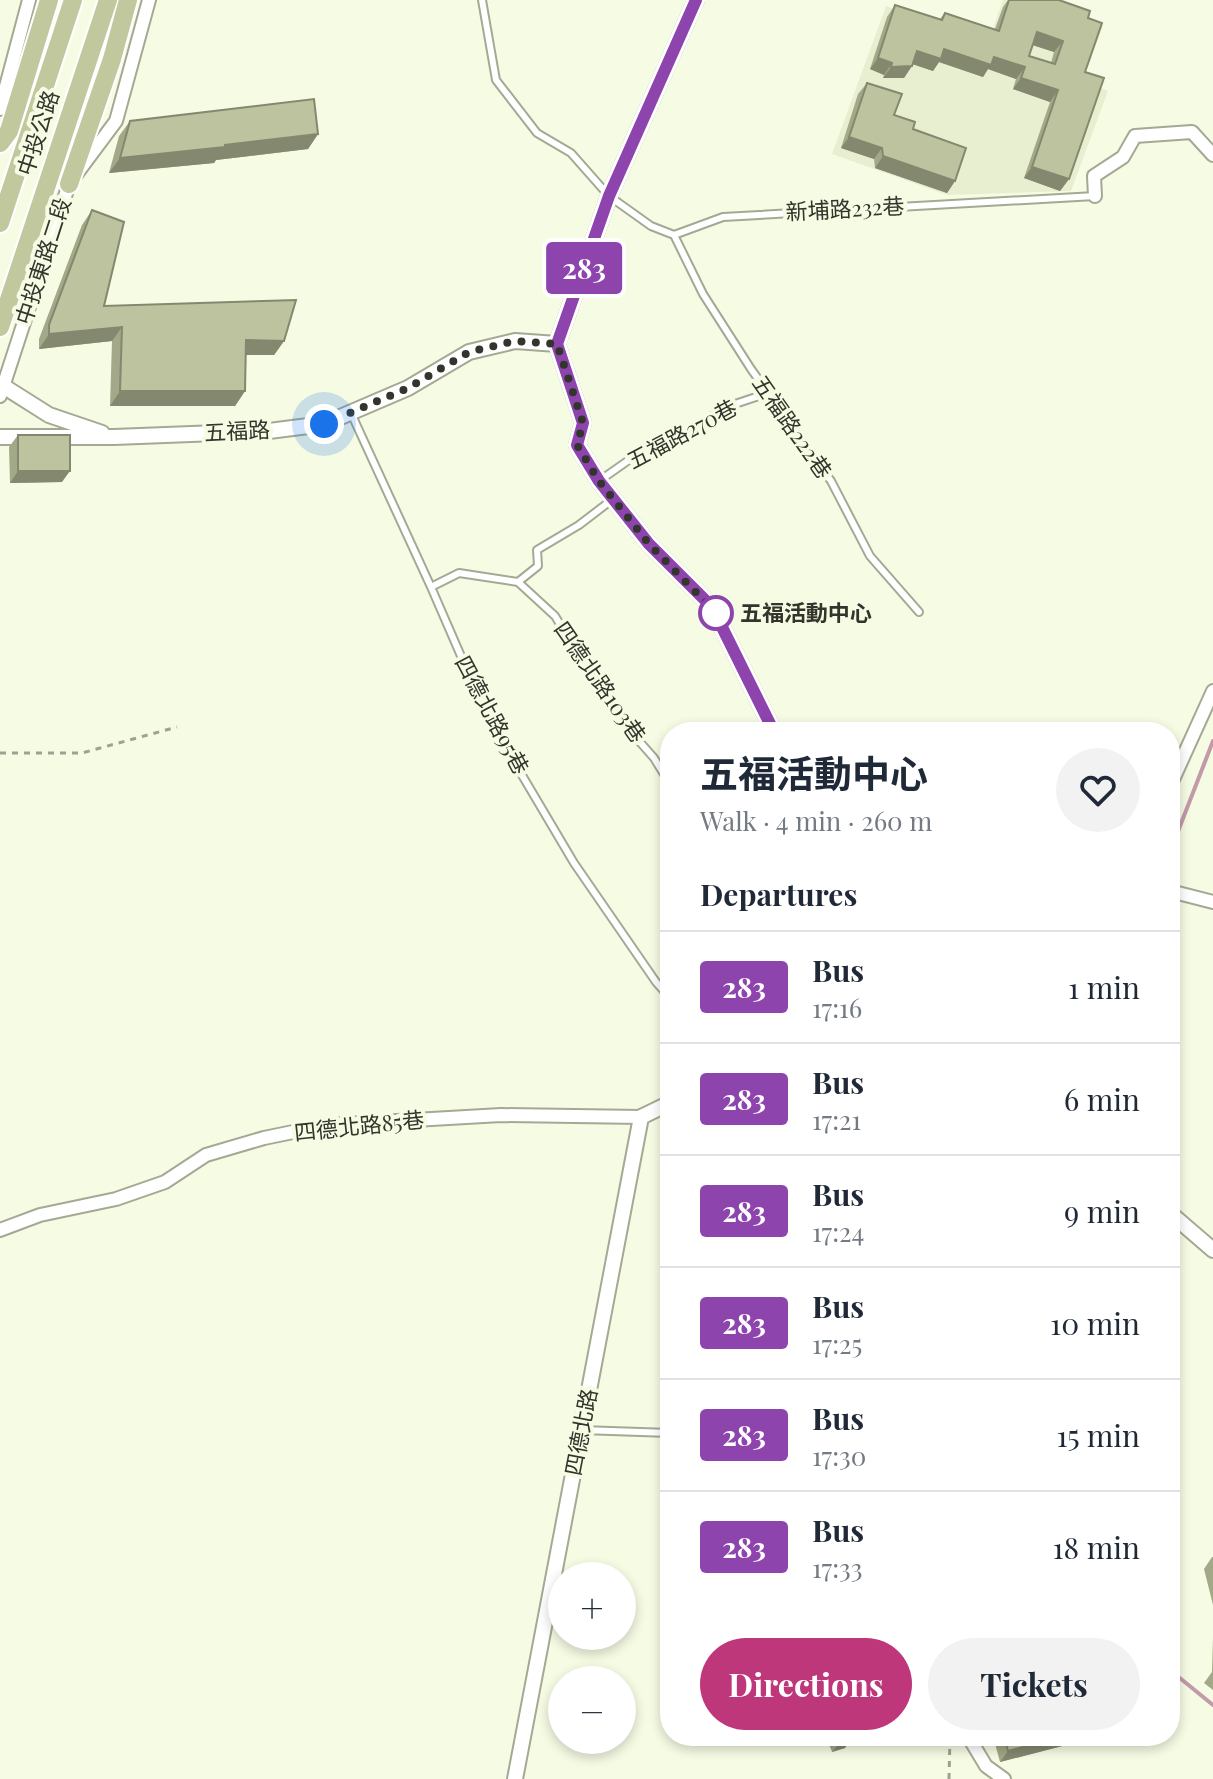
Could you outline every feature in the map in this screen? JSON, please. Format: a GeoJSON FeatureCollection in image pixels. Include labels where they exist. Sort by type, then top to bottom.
{"type":"FeatureCollection","features":[{"type":"Feature","properties":{"kind":"main road"},"geometry":{"type":"LineString","coordinates":[[4,137],[49,0]]}},
{"type":"Feature","properties":{"kind":"main road","name":"中投公路"},"geometry":{"type":"LineString","coordinates":[[0,223],[73,0]]}},
{"type":"Feature","properties":{"kind":"main road","name":"中投公路"},"geometry":{"type":"LineString","coordinates":[[0,327],[108,0]]}},
{"type":"Feature","properties":{"kind":"main road"},"geometry":{"type":"LineString","coordinates":[[69,184],[112,59],[128,0]]}},
{"type":"Feature","properties":{"kind":"street"},"geometry":{"type":"LineString","coordinates":[[0,109],[29,0]]}},
{"type":"Feature","properties":{"kind":"street","name":"中投東路二段"},"geometry":{"type":"LineString","coordinates":[[1,389],[69,184],[116,121],[149,0]]}},
{"type":"Feature","properties":{"kind":"street"},"geometry":{"type":"LineString","coordinates":[[696,0],[609,196],[557,344],[583,423],[577,445],[599,481],[649,544],[712,607],[770,722]]}},
{"type":"Feature","properties":{"kind":"street"},"geometry":{"type":"LineString","coordinates":[[1095,196],[1094,176],[1123,157],[1135,136],[1192,132],[1213,155]]}},
{"type":"Feature","properties":{"kind":"street","name":"五福路"},"geometry":{"type":"LineString","coordinates":[[0,437],[114,437],[269,431],[324,424],[408,388],[469,352],[515,341],[557,344]]}},
{"type":"Feature","properties":{"kind":"street","name":"五福路"},"geometry":{"type":"LineString","coordinates":[[1,389],[49,415],[114,437]]}},
{"type":"Feature","properties":{"kind":"street"},"geometry":{"type":"LineString","coordinates":[[1180,764],[1213,691]]}},
{"type":"Feature","properties":{"kind":"street"},"geometry":{"type":"LineString","coordinates":[[1180,893],[1213,902]]}},
{"type":"Feature","properties":{"kind":"street"},"geometry":{"type":"LineString","coordinates":[[641,1117],[660,1108]]}},
{"type":"Feature","properties":{"kind":"street","name":"四德北路85巷"},"geometry":{"type":"LineString","coordinates":[[0,1230],[40,1215],[116,1199],[165,1182],[206,1155],[264,1138],[327,1125],[501,1115],[641,1117]]}},
{"type":"Feature","properties":{"kind":"street","name":"四德北路"},"geometry":{"type":"LineString","coordinates":[[515,1779],[641,1117]]}},
{"type":"Feature","properties":{"kind":"street"},"geometry":{"type":"LineString","coordinates":[[1180,1222],[1213,1250]]}},
{"type":"Feature","properties":{"kind":"street"},"geometry":{"type":"LineString","coordinates":[[974,1746],[986,1766],[1004,1779]]}},
{"type":"Feature","properties":{"kind":"lane"},"geometry":{"type":"LineString","coordinates":[[482,0],[496,80],[537,133],[571,153],[609,196],[651,226],[674,235]]}},
{"type":"Feature","properties":{"kind":"lane","name":"新埔路232巷"},"geometry":{"type":"LineString","coordinates":[[674,235],[723,217],[1095,196]]}},
{"type":"Feature","properties":{"kind":"lane","name":"五福路222巷"},"geometry":{"type":"LineString","coordinates":[[674,235],[703,294],[831,481],[870,556],[919,612]]}},
{"type":"Feature","properties":{"kind":"lane","name":"五福路270巷"},"geometry":{"type":"LineString","coordinates":[[599,481],[636,455],[667,442],[729,406],[768,393]]}},
{"type":"Feature","properties":{"kind":"lane","name":"四德北路95巷"},"geometry":{"type":"LineString","coordinates":[[350,413],[487,716],[574,863],[660,987]]}},
{"type":"Feature","properties":{"kind":"lane"},"geometry":{"type":"LineString","coordinates":[[431,587],[459,573],[518,582],[538,566],[537,550],[579,525],[613,499]]}},
{"type":"Feature","properties":{"kind":"lane","name":"四德北路103巷"},"geometry":{"type":"LineString","coordinates":[[518,582],[555,616],[578,654],[660,769]]}},
{"type":"Feature","properties":{"kind":"lane"},"geometry":{"type":"LineString","coordinates":[[581,1430],[660,1433]]}},
{"type":"Feature","properties":{"kind":"path"},"geometry":{"type":"LineString","coordinates":[[0,753],[82,753],[177,727]]}},
{"type":"Feature","properties":{"kind":"path"},"geometry":{"type":"LineString","coordinates":[[949,1779],[950,1746]]}},
{"type":"Feature","properties":{"kind":"shaded area"},"geometry":{"type":"Polygon","coordinates":[[[1003,0],[1022,0],[1103,26],[1083,80],[1108,91],[1071,191],[947,195],[832,154],[886,6],[989,40],[1003,0]]]}},
{"type":"Feature","properties":{"kind":"building"},"geometry":{"type":"Polygon","coordinates":[[[1009,0],[1059,0],[1090,11],[1088,18],[1102,23],[1085,72],[1104,78],[1069,179],[1032,167],[1058,90],[1021,78],[1025,67],[994,57],[991,65],[944,49],[941,59],[917,51],[912,66],[891,67],[892,63],[878,58],[895,5],[942,20],[945,13],[999,31],[1009,0]],[[1037,32],[1029,56],[1055,64],[1063,41],[1037,32]]]}},
{"type":"Feature","properties":{"kind":"building"},"geometry":{"type":"Polygon","coordinates":[[[867,83],[902,94],[894,115],[915,122],[913,129],[966,148],[955,181],[883,156],[882,148],[849,137],[867,83]]]}},
{"type":"Feature","properties":{"kind":"building"},"geometry":{"type":"Polygon","coordinates":[[[314,99],[318,134],[120,158],[130,121],[314,99]]]}},
{"type":"Feature","properties":{"kind":"building"},"geometry":{"type":"Polygon","coordinates":[[[92,210],[124,222],[104,306],[296,300],[284,341],[246,340],[245,391],[120,391],[122,327],[49,334],[49,325],[92,210]]]}},
{"type":"Feature","properties":{"kind":"building"},"geometry":{"type":"Polygon","coordinates":[[[18,435],[70,435],[70,471],[18,471],[18,435]]]}},
{"type":"Feature","properties":{"kind":"building"},"geometry":{"type":"Polygon","coordinates":[[[1007,1746],[1026,1746],[1008,1751],[1007,1746]]]}},
{"type":"Feature","properties":{"kind":"waterway"},"geometry":{"type":"LineString","coordinates":[[1180,826],[1213,741]]}},
{"type":"Feature","properties":{"kind":"waterway"},"geometry":{"type":"LineString","coordinates":[[1180,1678],[1213,1705]]}},
{"type":"Feature","properties":{"kind":"bus line","name":"283"},"geometry":{"type":"LineString","coordinates":[[696,0],[609,196],[557,344],[583,423],[577,445],[599,481],[649,544],[712,607],[769,722]]}},
{"type":"Feature","properties":{"kind":"place","name":"五福活動中心"},"geometry":{"type":"Point","coordinates":[716,613]}},
{"type":"Feature","properties":{"kind":"route"},"geometry":{"type":"LineString","coordinates":[[324,424],[378,403],[469,352],[515,341],[557,344],[583,423],[577,445],[599,481],[649,544],[716,613]]}}]}
